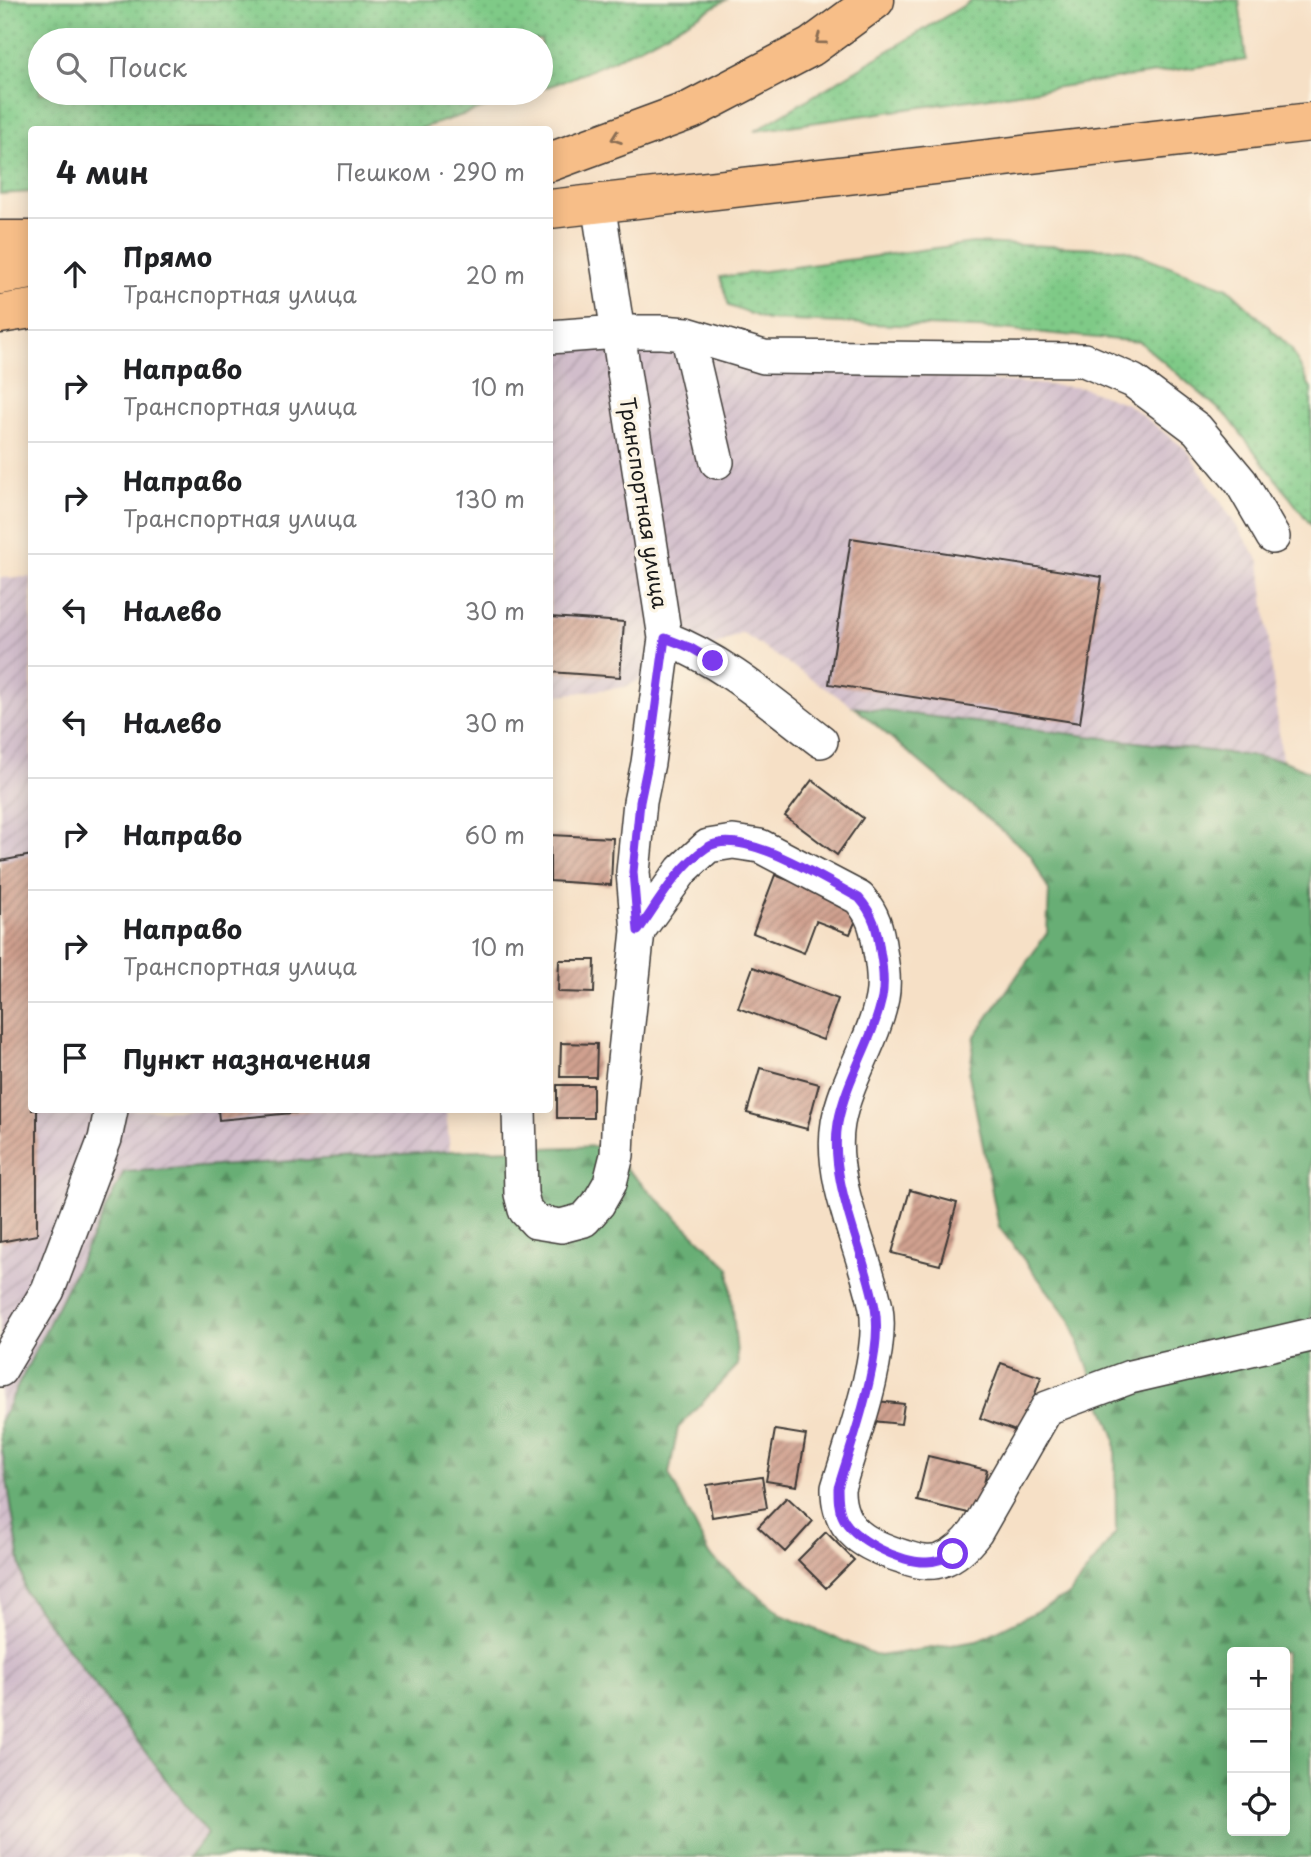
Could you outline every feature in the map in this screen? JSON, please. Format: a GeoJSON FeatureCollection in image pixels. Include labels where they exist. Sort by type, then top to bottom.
{"type":"FeatureCollection","features":[{"type":"Feature","properties":{"kind":"main road"},"geometry":{"type":"LineString","coordinates":[[553,161],[691,110],[811,47],[875,0]]}},
{"type":"Feature","properties":{"kind":"main road"},"geometry":{"type":"LineString","coordinates":[[553,209],[1311,122]]}},
{"type":"Feature","properties":{"kind":"main road"},"geometry":{"type":"LineString","coordinates":[[0,240],[28,240]]}},
{"type":"Feature","properties":{"kind":"main road"},"geometry":{"type":"LineString","coordinates":[[0,275],[28,271]]}},
{"type":"Feature","properties":{"kind":"main road"},"geometry":{"type":"LineString","coordinates":[[0,314],[28,310]]}},
{"type":"Feature","properties":{"kind":"street","name":"Транспортная улица"},"geometry":{"type":"LineString","coordinates":[[598,203],[665,638],[691,648],[733,672],[821,741]]}},
{"type":"Feature","properties":{"kind":"street"},"geometry":{"type":"LineString","coordinates":[[553,337],[618,332],[687,334],[764,357],[1084,360],[1133,381],[1197,429],[1241,482],[1273,537]]}},
{"type":"Feature","properties":{"kind":"street"},"geometry":{"type":"LineString","coordinates":[[687,334],[717,462]]}},
{"type":"Feature","properties":{"kind":"street"},"geometry":{"type":"LineString","coordinates":[[519,1113],[521,1194],[525,1210],[536,1222],[561,1226],[584,1220],[598,1204],[610,1183],[617,1155],[619,1107],[638,931],[633,872],[640,802],[665,638]]}},
{"type":"Feature","properties":{"kind":"street"},"geometry":{"type":"LineString","coordinates":[[638,931],[682,870],[708,846],[733,842],[760,846],[859,898],[870,910],[877,925],[884,973],[882,997],[876,1020],[844,1100],[838,1123],[836,1149],[840,1176],[875,1307],[878,1332],[875,1355],[838,1488],[838,1501],[842,1518],[856,1534],[877,1549],[923,1563],[941,1561],[966,1545],[1047,1408],[1130,1377],[1311,1335]]}},
{"type":"Feature","properties":{"kind":"street"},"geometry":{"type":"LineString","coordinates":[[0,1370],[48,1290],[105,1139],[110,1113]]}},
{"type":"Feature","properties":{"kind":"shaded area"},"geometry":{"type":"Polygon","coordinates":[[[659,335],[733,360],[1084,388],[1127,404],[1187,450],[1260,562],[1282,760],[854,707],[742,633],[625,687],[553,696],[553,346],[659,335]]]}},
{"type":"Feature","properties":{"kind":"shaded area"},"geometry":{"type":"Polygon","coordinates":[[[28,577],[28,1113],[446,1113],[450,1151],[124,1172],[0,1422],[0,578],[28,577]]]}},
{"type":"Feature","properties":{"kind":"shaded area"},"geometry":{"type":"Polygon","coordinates":[[[0,1437],[25,1592],[207,1834],[189,1857],[0,1857],[0,1437]]]}},
{"type":"Feature","properties":{"kind":"green space"},"geometry":{"type":"Polygon","coordinates":[[[0,0],[726,0],[613,60],[553,84],[553,28],[28,28],[28,105],[494,105],[428,126],[28,126],[28,192],[0,194],[0,0]]]}},
{"type":"Feature","properties":{"kind":"green space"},"geometry":{"type":"Polygon","coordinates":[[[973,0],[1239,0],[1246,60],[755,131],[973,0]]]}},
{"type":"Feature","properties":{"kind":"green space"},"geometry":{"type":"Polygon","coordinates":[[[973,243],[1124,249],[1228,288],[1291,348],[1311,389],[1311,525],[1228,417],[1140,342],[1002,329],[767,320],[729,306],[720,277],[973,243]]]}},
{"type":"Feature","properties":{"kind":"green space"},"geometry":{"type":"Polygon","coordinates":[[[854,707],[1282,760],[1311,772],[1311,1857],[189,1857],[207,1834],[25,1592],[0,1437],[0,1422],[124,1172],[450,1151],[603,1146],[729,1268],[738,1365],[678,1428],[669,1474],[711,1557],[784,1616],[879,1656],[977,1641],[1069,1595],[1116,1532],[1115,1438],[1070,1320],[999,1227],[969,1075],[975,1036],[1047,933],[1049,891],[1030,854],[854,707]]]}},
{"type":"Feature","properties":{"kind":"building"},"geometry":{"type":"Polygon","coordinates":[[[851,538],[1102,577],[1080,723],[829,684],[851,538]]]}},
{"type":"Feature","properties":{"kind":"building"},"geometry":{"type":"Polygon","coordinates":[[[553,617],[624,622],[620,677],[553,672],[553,617]]]}},
{"type":"Feature","properties":{"kind":"building"},"geometry":{"type":"Polygon","coordinates":[[[812,780],[863,818],[837,855],[785,816],[812,780]]]}},
{"type":"Feature","properties":{"kind":"building"},"geometry":{"type":"Polygon","coordinates":[[[553,835],[613,838],[611,885],[553,881],[553,835]]]}},
{"type":"Feature","properties":{"kind":"building"},"geometry":{"type":"Polygon","coordinates":[[[28,856],[28,1113],[37,1113],[37,1235],[0,1242],[0,861],[28,856]]]}},
{"type":"Feature","properties":{"kind":"building"},"geometry":{"type":"Polygon","coordinates":[[[775,875],[861,908],[850,934],[816,921],[804,953],[753,933],[775,875]]]}},
{"type":"Feature","properties":{"kind":"building"},"geometry":{"type":"Polygon","coordinates":[[[559,960],[595,960],[594,993],[558,992],[559,960]]]}},
{"type":"Feature","properties":{"kind":"building"},"geometry":{"type":"Polygon","coordinates":[[[753,967],[838,999],[823,1040],[738,1008],[753,967]]]}},
{"type":"Feature","properties":{"kind":"building"},"geometry":{"type":"Polygon","coordinates":[[[561,1043],[597,1044],[596,1077],[560,1077],[561,1043]]]}},
{"type":"Feature","properties":{"kind":"building"},"geometry":{"type":"Polygon","coordinates":[[[760,1068],[819,1084],[807,1129],[747,1113],[760,1068]]]}},
{"type":"Feature","properties":{"kind":"building"},"geometry":{"type":"Polygon","coordinates":[[[557,1085],[593,1085],[593,1118],[557,1118],[557,1085]]]}},
{"type":"Feature","properties":{"kind":"building"},"geometry":{"type":"Polygon","coordinates":[[[218,1113],[291,1113],[219,1120],[218,1113]]]}},
{"type":"Feature","properties":{"kind":"building"},"geometry":{"type":"Polygon","coordinates":[[[910,1190],[957,1203],[940,1265],[892,1253],[910,1190]]]}},
{"type":"Feature","properties":{"kind":"building"},"geometry":{"type":"Polygon","coordinates":[[[1001,1363],[1041,1377],[1021,1433],[980,1418],[1001,1363]]]}},
{"type":"Feature","properties":{"kind":"building"},"geometry":{"type":"Polygon","coordinates":[[[876,1401],[904,1404],[901,1424],[873,1421],[876,1401]]]}},
{"type":"Feature","properties":{"kind":"building"},"geometry":{"type":"Polygon","coordinates":[[[775,1430],[806,1435],[797,1486],[766,1481],[775,1430]]]}},
{"type":"Feature","properties":{"kind":"building"},"geometry":{"type":"Polygon","coordinates":[[[928,1456],[987,1470],[977,1515],[917,1501],[928,1456]]]}},
{"type":"Feature","properties":{"kind":"building"},"geometry":{"type":"Polygon","coordinates":[[[762,1477],[767,1508],[712,1517],[707,1485],[762,1477]]]}},
{"type":"Feature","properties":{"kind":"building"},"geometry":{"type":"Polygon","coordinates":[[[787,1497],[813,1521],[785,1552],[758,1527],[787,1497]]]}},
{"type":"Feature","properties":{"kind":"building"},"geometry":{"type":"Polygon","coordinates":[[[826,1532],[854,1560],[826,1588],[798,1560],[826,1532]]]}},
{"type":"Feature","properties":{"kind":"route"},"geometry":{"type":"LineString","coordinates":[[713,661],[691,648],[665,638],[640,802],[633,872],[638,931],[682,870],[708,846],[733,842],[760,846],[859,898],[870,910],[877,925],[884,973],[882,997],[876,1020],[844,1100],[838,1123],[836,1149],[840,1176],[875,1307],[878,1332],[875,1355],[838,1488],[838,1501],[842,1518],[856,1534],[877,1549],[923,1563],[941,1561],[953,1554]]}}]}
